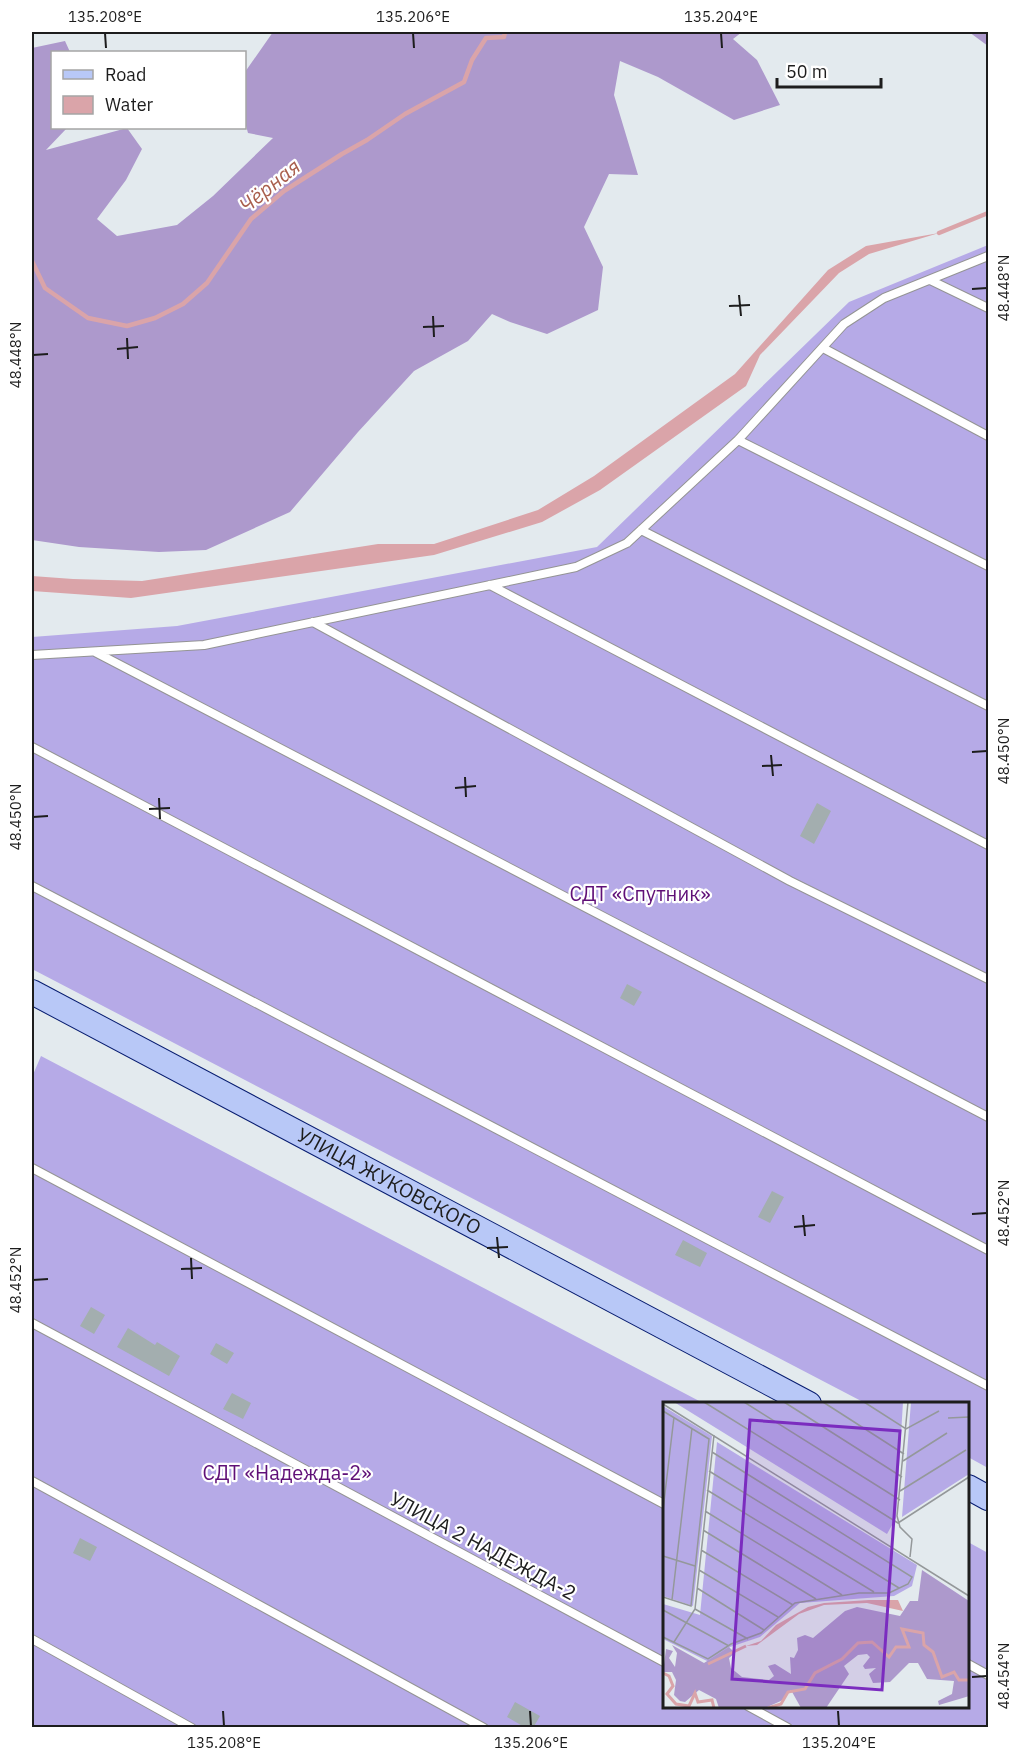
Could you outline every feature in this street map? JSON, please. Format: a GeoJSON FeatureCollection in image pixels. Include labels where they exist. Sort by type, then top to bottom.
{"type":"FeatureCollection","features":[{"type":"Feature","properties":{"kind":"main road","name":"УЛИЦА ЖУКОВСКОГО"},"geometry":{"type":"LineString","coordinates":[[32,992],[805,1402]]}},
{"type":"Feature","properties":{"kind":"main road"},"geometry":{"type":"LineString","coordinates":[[969,1488],[988,1498]]}},
{"type":"Feature","properties":{"kind":"lane"},"geometry":{"type":"LineString","coordinates":[[32,655],[204,645],[576,567],[627,543],[738,440],[844,324],[884,298],[988,256]]}},
{"type":"Feature","properties":{"kind":"lane"},"geometry":{"type":"LineString","coordinates":[[930,280],[988,308]]}},
{"type":"Feature","properties":{"kind":"lane"},"geometry":{"type":"LineString","coordinates":[[823,348],[988,436]]}},
{"type":"Feature","properties":{"kind":"lane"},"geometry":{"type":"LineString","coordinates":[[738,440],[988,566]]}},
{"type":"Feature","properties":{"kind":"lane"},"geometry":{"type":"LineString","coordinates":[[640,530],[988,706]]}},
{"type":"Feature","properties":{"kind":"lane"},"geometry":{"type":"LineString","coordinates":[[490,585],[988,845]]}},
{"type":"Feature","properties":{"kind":"lane"},"geometry":{"type":"LineString","coordinates":[[313,622],[790,881],[988,980]]}},
{"type":"Feature","properties":{"kind":"lane"},"geometry":{"type":"LineString","coordinates":[[94,651],[988,1117]]}},
{"type":"Feature","properties":{"kind":"lane"},"geometry":{"type":"LineString","coordinates":[[32,747],[988,1250]]}},
{"type":"Feature","properties":{"kind":"lane"},"geometry":{"type":"LineString","coordinates":[[32,886],[988,1386]]}},
{"type":"Feature","properties":{"kind":"lane"},"geometry":{"type":"LineString","coordinates":[[32,1168],[663,1502]]}},
{"type":"Feature","properties":{"kind":"lane","name":"УЛИЦА 2 НАДЕЖДА-2"},"geometry":{"type":"LineString","coordinates":[[32,1323],[663,1661]]}},
{"type":"Feature","properties":{"kind":"lane"},"geometry":{"type":"LineString","coordinates":[[32,1481],[484,1728]]}},
{"type":"Feature","properties":{"kind":"lane"},"geometry":{"type":"LineString","coordinates":[[32,1639],[192,1728]]}},
{"type":"Feature","properties":{"kind":"lane"},"geometry":{"type":"LineString","coordinates":[[969,1665],[988,1676]]}},
{"type":"Feature","properties":{"kind":"lane"},"geometry":{"type":"LineString","coordinates":[[750,1708],[788,1728]]}},
{"type":"Feature","properties":{"kind":"green space","name":"СДТ «Спутник»"},"geometry":{"type":"Polygon","coordinates":[[[988,245],[988,1468],[969,1458],[969,1402],[863,1402],[32,969],[32,637],[177,626],[597,547],[849,302],[988,245]]]}},
{"type":"Feature","properties":{"kind":"green space","name":"СДТ «Надежда-2»"},"geometry":{"type":"Polygon","coordinates":[[[41,1056],[701,1402],[663,1402],[663,1708],[969,1708],[969,1543],[988,1553],[988,1727],[32,1728],[32,1077],[41,1056]]]}},
{"type":"Feature","properties":{"kind":"shaded area"},"geometry":{"type":"Polygon","coordinates":[[[273,32],[742,32],[733,39],[757,60],[780,105],[734,120],[658,77],[620,61],[614,95],[638,175],[609,174],[584,227],[603,267],[598,310],[547,334],[492,314],[468,341],[414,371],[290,512],[206,550],[159,552],[79,547],[32,540],[32,48],[65,41],[70,51],[51,51],[51,129],[66,129],[46,150],[123,129],[128,129],[142,149],[126,180],[97,219],[117,236],[177,225],[213,196],[273,138],[248,133],[246,71],[273,32]]]}},
{"type":"Feature","properties":{"kind":"shaded area"},"geometry":{"type":"Polygon","coordinates":[[[969,32],[988,32],[988,46],[969,32]]]}},
{"type":"Feature","properties":{"kind":"water"},"geometry":{"type":"Polygon","coordinates":[[[939,233],[869,254],[839,273],[760,355],[746,386],[600,490],[542,522],[434,555],[131,598],[32,591],[32,576],[142,581],[378,544],[434,544],[538,510],[594,476],[735,374],[828,270],[866,246],[939,233]]]}},
{"type":"Feature","properties":{"kind":"building"},"geometry":{"type":"Polygon","coordinates":[[[817,803],[831,811],[814,844],[800,836],[817,803]]]}},
{"type":"Feature","properties":{"kind":"building"},"geometry":{"type":"Polygon","coordinates":[[[627,984],[642,992],[634,1006],[620,998],[627,984]]]}},
{"type":"Feature","properties":{"kind":"building"},"geometry":{"type":"Polygon","coordinates":[[[772,1191],[784,1197],[770,1223],[758,1217],[772,1191]]]}},
{"type":"Feature","properties":{"kind":"building"},"geometry":{"type":"Polygon","coordinates":[[[683,1240],[707,1253],[700,1267],[675,1255],[683,1240]]]}},
{"type":"Feature","properties":{"kind":"building"},"geometry":{"type":"Polygon","coordinates":[[[91,1307],[105,1315],[94,1334],[80,1326],[91,1307]]]}},
{"type":"Feature","properties":{"kind":"building"},"geometry":{"type":"Polygon","coordinates":[[[128,1328],[155,1345],[157,1342],[180,1356],[169,1376],[117,1347],[128,1328]]]}},
{"type":"Feature","properties":{"kind":"building"},"geometry":{"type":"Polygon","coordinates":[[[216,1343],[234,1353],[227,1364],[210,1354],[216,1343]]]}},
{"type":"Feature","properties":{"kind":"building"},"geometry":{"type":"Polygon","coordinates":[[[232,1393],[251,1403],[243,1419],[223,1409],[232,1393]]]}},
{"type":"Feature","properties":{"kind":"building"},"geometry":{"type":"Polygon","coordinates":[[[80,1538],[97,1547],[90,1561],[73,1553],[80,1538]]]}},
{"type":"Feature","properties":{"kind":"building"},"geometry":{"type":"Polygon","coordinates":[[[515,1702],[540,1716],[533,1728],[526,1728],[507,1717],[515,1702]]]}},
{"type":"Feature","properties":{"kind":"waterway","name":"Чёрная"},"geometry":{"type":"LineString","coordinates":[[32,261],[45,288],[88,318],[127,326],[155,318],[183,304],[207,283],[251,219],[284,191],[405,114],[464,82],[472,60],[486,38],[504,37],[505,32]]}},
{"type":"Feature","properties":{"kind":"waterway"},"geometry":{"type":"LineString","coordinates":[[939,233],[988,213]]}}]}
